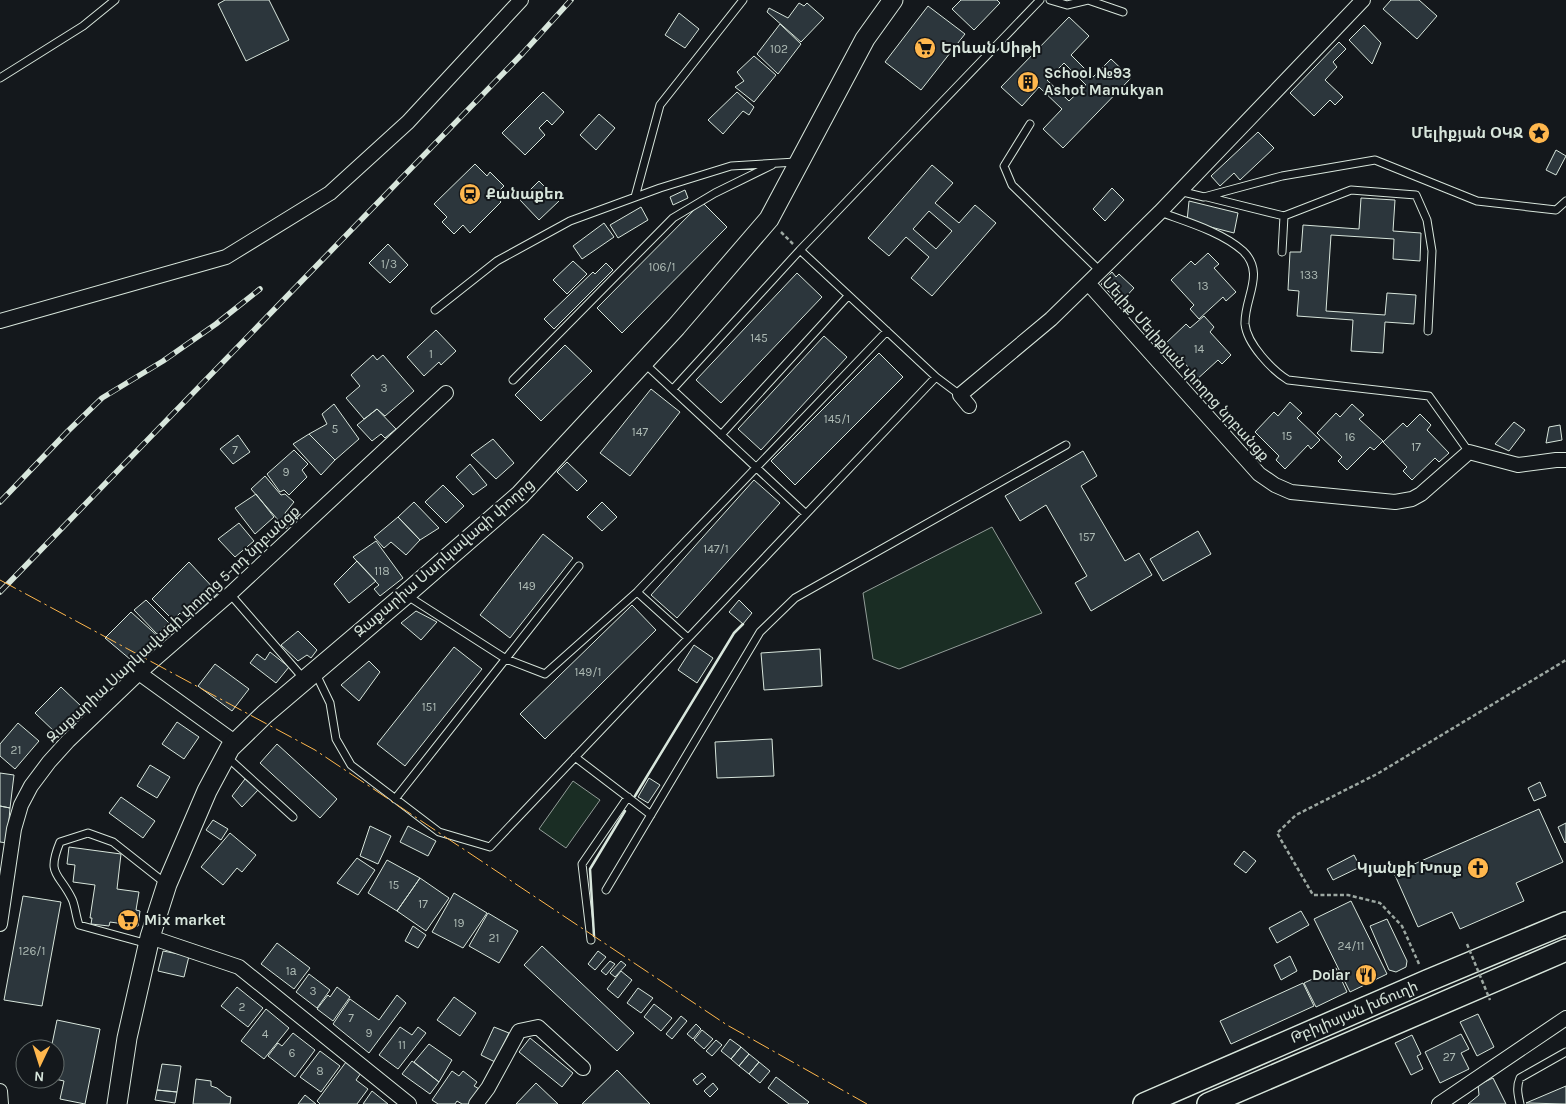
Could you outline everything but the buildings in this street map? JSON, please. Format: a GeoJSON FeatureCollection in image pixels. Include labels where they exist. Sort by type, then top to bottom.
{"type":"FeatureCollection","features":[{"type":"Feature","properties":{"kind":"main road","name":"Զաքարիա Սարկավագի փողոց"},"geometry":{"type":"LineString","coordinates":[[118,1104],[127,1038],[149,941],[167,884],[207,791],[231,749],[265,714],[309,675],[405,595],[520,494],[676,327],[769,219],[865,39],[893,0]]}},
{"type":"Feature","properties":{"kind":"main road","name":"Թբիլիսյան խճուղի"},"geometry":{"type":"LineString","coordinates":[[1144,1104],[1566,923]]}},
{"type":"Feature","properties":{"kind":"main road","name":"Թբիլիսյան խճուղի"},"geometry":{"type":"LineString","coordinates":[[1208,1104],[1566,950]]}},
{"type":"Feature","properties":{"kind":"street"},"geometry":{"type":"LineString","coordinates":[[0,321],[226,257],[330,193],[408,122],[521,0]]}},
{"type":"Feature","properties":{"kind":"street","name":"Մելիք Մելիքյան փողոց նրբանցք"},"geometry":{"type":"LineString","coordinates":[[960,395],[1052,319],[1160,212],[1363,0]]}},
{"type":"Feature","properties":{"kind":"street","name":"Մելիք Մելիքյան փողոց նրբանցք"},"geometry":{"type":"LineString","coordinates":[[1088,283],[1259,474],[1275,485],[1291,492],[1396,502],[1412,499],[1421,494],[1468,452]]}},
{"type":"Feature","properties":{"kind":"street","name":"Զաքարիա Սարկավագի փողոց 5-րդ նրբանցք"},"geometry":{"type":"LineString","coordinates":[[0,924],[14,829],[21,805],[31,786],[49,762],[68,741],[139,673],[230,594],[446,393]]}},
{"type":"Feature","properties":{"kind":"street"},"geometry":{"type":"LineString","coordinates":[[960,395],[969,406]]}},
{"type":"Feature","properties":{"kind":"street"},"geometry":{"type":"LineString","coordinates":[[1468,452],[1518,465],[1566,460]]}},
{"type":"Feature","properties":{"kind":"street"},"geometry":{"type":"LineString","coordinates":[[139,673],[231,749]]}},
{"type":"Feature","properties":{"kind":"street"},"geometry":{"type":"LineString","coordinates":[[149,941],[239,967],[409,1104]]}},
{"type":"Feature","properties":{"kind":"street"},"geometry":{"type":"LineString","coordinates":[[1439,1104],[1566,1018]]}},
{"type":"Feature","properties":{"kind":"street"},"geometry":{"type":"LineString","coordinates":[[476,1104],[488,1088],[519,1031],[538,1027],[583,1068]]}},
{"type":"Feature","properties":{"kind":"street"},"geometry":{"type":"LineString","coordinates":[[0,1091],[1,1104]]}},
{"type":"Feature","properties":{"kind":"lane"},"geometry":{"type":"LineString","coordinates":[[0,78],[83,26],[115,0]]}},
{"type":"Feature","properties":{"kind":"lane"},"geometry":{"type":"LineString","coordinates":[[635,198],[660,105],[743,0]]}},
{"type":"Feature","properties":{"kind":"lane"},"geometry":{"type":"LineString","coordinates":[[673,389],[800,250],[1040,0]]}},
{"type":"Feature","properties":{"kind":"lane"},"geometry":{"type":"LineString","coordinates":[[1050,0],[1067,5],[1088,0],[1123,12]]}},
{"type":"Feature","properties":{"kind":"lane"},"geometry":{"type":"LineString","coordinates":[[1030,124],[1004,166],[1012,185],[1100,271]]}},
{"type":"Feature","properties":{"kind":"lane"},"geometry":{"type":"LineString","coordinates":[[1204,197],[1282,176],[1376,160],[1477,201],[1556,210],[1566,201]]}},
{"type":"Feature","properties":{"kind":"lane"},"geometry":{"type":"LineString","coordinates":[[435,310],[497,261],[570,221],[731,166],[798,162]]}},
{"type":"Feature","properties":{"kind":"lane"},"geometry":{"type":"LineString","coordinates":[[513,380],[673,218],[775,163]]}},
{"type":"Feature","properties":{"kind":"lane"},"geometry":{"type":"LineString","coordinates":[[1179,191],[1284,216],[1351,190],[1416,195],[1427,220],[1432,251],[1428,331]]}},
{"type":"Feature","properties":{"kind":"lane"},"geometry":{"type":"LineString","coordinates":[[1160,212],[1226,238],[1244,252],[1252,262],[1254,278],[1245,322],[1248,337],[1278,374],[1288,380],[1428,396],[1468,452]]}},
{"type":"Feature","properties":{"kind":"lane"},"geometry":{"type":"LineString","coordinates":[[1282,252],[1284,216]]}},
{"type":"Feature","properties":{"kind":"lane"},"geometry":{"type":"LineString","coordinates":[[800,250],[936,377],[960,395]]}},
{"type":"Feature","properties":{"kind":"lane"},"geometry":{"type":"LineString","coordinates":[[721,435],[848,296]]}},
{"type":"Feature","properties":{"kind":"lane"},"geometry":{"type":"LineString","coordinates":[[405,595],[506,659],[545,674],[637,592],[887,331]]}},
{"type":"Feature","properties":{"kind":"lane"},"geometry":{"type":"LineString","coordinates":[[644,362],[806,514]]}},
{"type":"Feature","properties":{"kind":"lane"},"geometry":{"type":"LineString","coordinates":[[230,594],[309,675],[330,703],[336,740],[351,765],[439,832],[490,848],[936,377]]}},
{"type":"Feature","properties":{"kind":"lane"},"geometry":{"type":"LineString","coordinates":[[606,890],[760,632],[795,598],[1066,445]]}},
{"type":"Feature","properties":{"kind":"lane"},"geometry":{"type":"LineString","coordinates":[[395,798],[579,566]]}},
{"type":"Feature","properties":{"kind":"lane"},"geometry":{"type":"LineString","coordinates":[[637,592],[688,638]]}},
{"type":"Feature","properties":{"kind":"lane"},"geometry":{"type":"LineString","coordinates":[[231,749],[292,818]]}},
{"type":"Feature","properties":{"kind":"lane"},"geometry":{"type":"LineString","coordinates":[[576,757],[651,815]]}},
{"type":"Feature","properties":{"kind":"lane"},"geometry":{"type":"LineString","coordinates":[[591,940],[582,864],[628,797]]}},
{"type":"Feature","properties":{"kind":"lane"},"geometry":{"type":"LineString","coordinates":[[149,941],[79,925],[74,914],[72,900],[54,873],[54,856],[60,842],[88,833],[113,842],[167,884]]}},
{"type":"Feature","properties":{"kind":"lane"},"geometry":{"type":"LineString","coordinates":[[1520,1104],[1517,1092],[1520,1078],[1566,1052]]}},
{"type":"Feature","properties":{"kind":"path"},"geometry":{"type":"LineString","coordinates":[[769,219],[800,250]]}},
{"type":"Feature","properties":{"kind":"path"},"geometry":{"type":"LineString","coordinates":[[1427,981],[1402,926],[1380,903],[1348,895],[1313,895],[1277,833],[1296,815],[1377,774],[1566,660]]}},
{"type":"Feature","properties":{"kind":"path"},"geometry":{"type":"LineString","coordinates":[[1466,944],[1490,1000]]}},
{"type":"Feature","properties":{"kind":"green space"},"geometry":{"type":"Polygon","coordinates":[[[992,527],[1042,613],[899,669],[873,659],[863,593],[992,527]]]}},
{"type":"Feature","properties":{"kind":"green space"},"geometry":{"type":"Polygon","coordinates":[[[573,781],[600,800],[566,848],[539,829],[573,781]]]}},
{"type":"Feature","properties":{"kind":"railway"},"geometry":{"type":"LineString","coordinates":[[0,592],[523,53],[571,0]]}},
{"type":"Feature","properties":{"kind":"railway"},"geometry":{"type":"LineString","coordinates":[[0,502],[102,398],[163,361],[216,324],[260,289]]}},
{"type":"Feature","properties":{"kind":"wall"},"geometry":{"type":"LineString","coordinates":[[635,796],[734,633],[743,624]]}},
{"type":"Feature","properties":{"kind":"wall"},"geometry":{"type":"LineString","coordinates":[[594,936],[590,869],[625,811]]}},
{"type":"Feature","properties":{"kind":"power"},"geometry":{"type":"LineString","coordinates":[[0,580],[315,750],[727,1025],[867,1104]]}},
{"type":"Feature","properties":{"kind":"place","name":"Երևան Սիթի"},"geometry":{"type":"Point","coordinates":[925,48]}},
{"type":"Feature","properties":{"kind":"place","name":"School №93 Ashot Manukyan"},"geometry":{"type":"Point","coordinates":[1028,82]}},
{"type":"Feature","properties":{"kind":"place","name":"Մելիքյան ՕԿՋ"},"geometry":{"type":"Point","coordinates":[1539,133]}},
{"type":"Feature","properties":{"kind":"place","name":"Քանաքեռ"},"geometry":{"type":"Point","coordinates":[470,194]}},
{"type":"Feature","properties":{"kind":"place","name":"Կյանքի Խոսք"},"geometry":{"type":"Point","coordinates":[1478,868]}},
{"type":"Feature","properties":{"kind":"place","name":"Mix market"},"geometry":{"type":"Point","coordinates":[128,920]}},
{"type":"Feature","properties":{"kind":"place","name":"Dolar"},"geometry":{"type":"Point","coordinates":[1366,975]}}]}
